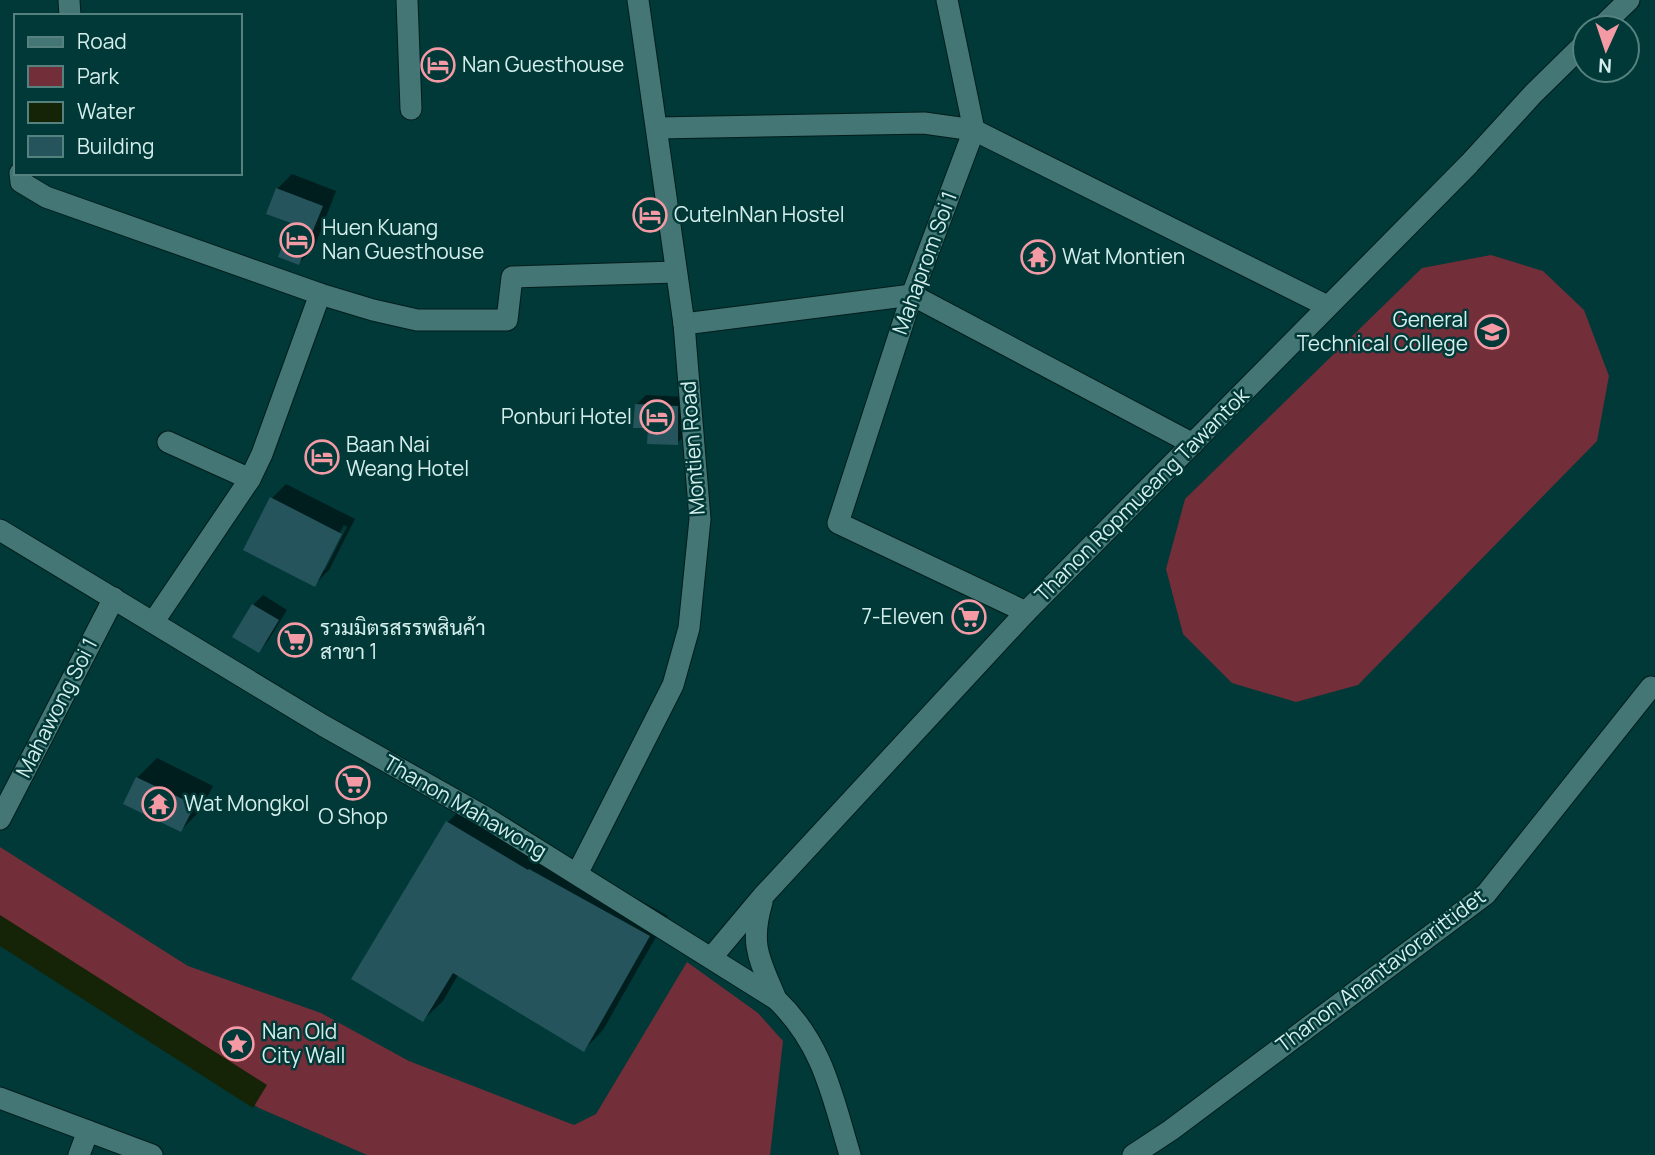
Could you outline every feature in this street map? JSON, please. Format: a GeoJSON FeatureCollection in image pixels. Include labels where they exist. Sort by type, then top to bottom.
{"type":"FeatureCollection","features":[{"type":"Feature","properties":{"kind":"street"},"geometry":{"type":"LineString","coordinates":[[407,0],[411,109]]}},
{"type":"Feature","properties":{"kind":"street","name":"Montien Road"},"geometry":{"type":"LineString","coordinates":[[577,874],[673,685],[689,628],[700,519],[684,324],[638,0]]}},
{"type":"Feature","properties":{"kind":"street"},"geometry":{"type":"LineString","coordinates":[[947,0],[974,130]]}},
{"type":"Feature","properties":{"kind":"street"},"geometry":{"type":"LineString","coordinates":[[1614,14],[1629,0]]}},
{"type":"Feature","properties":{"kind":"street","name":"Thanon Ropmueang Tawantok"},"geometry":{"type":"LineString","coordinates":[[711,958],[763,896],[1026,612],[1469,164],[1571,57]]}},
{"type":"Feature","properties":{"kind":"street"},"geometry":{"type":"LineString","coordinates":[[657,128],[924,123],[974,130],[1327,306]]}},
{"type":"Feature","properties":{"kind":"street","name":"Mahaprom Soi 1"},"geometry":{"type":"LineString","coordinates":[[974,130],[912,296],[838,523],[1026,612]]}},
{"type":"Feature","properties":{"kind":"street"},"geometry":{"type":"LineString","coordinates":[[20,175],[21,182],[46,197],[320,294],[417,320],[507,320],[513,277],[676,272]]}},
{"type":"Feature","properties":{"kind":"street"},"geometry":{"type":"LineString","coordinates":[[154,621],[250,479],[262,454],[320,294]]}},
{"type":"Feature","properties":{"kind":"street"},"geometry":{"type":"LineString","coordinates":[[684,324],[912,296],[1194,444]]}},
{"type":"Feature","properties":{"kind":"street"},"geometry":{"type":"LineString","coordinates":[[168,442],[250,479]]}},
{"type":"Feature","properties":{"kind":"street","name":"Thanon Mahawong"},"geometry":{"type":"LineString","coordinates":[[0,530],[324,726],[485,817],[776,999],[795,1017],[810,1039],[829,1083],[850,1155]]}},
{"type":"Feature","properties":{"kind":"street","name":"Mahawong Soi 1"},"geometry":{"type":"LineString","coordinates":[[0,819],[114,598]]}},
{"type":"Feature","properties":{"kind":"street","name":"Thanon Anantavorarittidet"},"geometry":{"type":"LineString","coordinates":[[1133,1155],[1171,1130],[1486,894],[1651,687]]}},
{"type":"Feature","properties":{"kind":"street"},"geometry":{"type":"LineString","coordinates":[[763,896],[756,921],[755,940],[776,999]]}},
{"type":"Feature","properties":{"kind":"street"},"geometry":{"type":"LineString","coordinates":[[0,1098],[152,1155]]}},
{"type":"Feature","properties":{"kind":"street"},"geometry":{"type":"LineString","coordinates":[[79,1155],[88,1131]]}},
{"type":"Feature","properties":{"kind":"green space"},"geometry":{"type":"Polygon","coordinates":[[[1491,255],[1543,271],[1584,310],[1609,376],[1597,441],[1358,685],[1296,702],[1232,683],[1183,634],[1166,569],[1185,499],[1422,268],[1491,255]]]}},
{"type":"Feature","properties":{"kind":"green space"},"geometry":{"type":"Polygon","coordinates":[[[0,847],[188,966],[321,1013],[409,1061],[574,1125],[596,1114],[687,962],[758,1013],[783,1041],[770,1155],[367,1155],[259,1108],[0,943],[0,847]]]}},
{"type":"Feature","properties":{"kind":"water"},"geometry":{"type":"Polygon","coordinates":[[[0,915],[267,1085],[253,1108],[0,946],[0,915]]]}},
{"type":"Feature","properties":{"kind":"building","name":"Huen Kuang Nan Guesthouse"},"geometry":{"type":"Polygon","coordinates":[[[276,188],[323,206],[299,265],[278,257],[291,223],[266,214],[276,188]]]}},
{"type":"Feature","properties":{"kind":"building","name":"Ponburi Hotel"},"geometry":{"type":"Polygon","coordinates":[[[635,404],[678,406],[678,445],[647,444],[648,428],[633,428],[635,404]]]}},
{"type":"Feature","properties":{"kind":"building"},"geometry":{"type":"Polygon","coordinates":[[[270,497],[342,534],[315,587],[243,550],[270,497]]]}},
{"type":"Feature","properties":{"kind":"building"},"geometry":{"type":"Polygon","coordinates":[[[252,604],[279,620],[259,653],[232,637],[252,604]]]}},
{"type":"Feature","properties":{"kind":"building","name":"Wat Mongkol"},"geometry":{"type":"Polygon","coordinates":[[[136,777],[195,805],[181,832],[123,804],[136,777]]]}},
{"type":"Feature","properties":{"kind":"building"},"geometry":{"type":"Polygon","coordinates":[[[446,821],[528,870],[650,936],[584,1052],[453,973],[423,1022],[351,979],[446,821]]]}},
{"type":"Feature","properties":{"kind":"place","name":"Nan Guesthouse"},"geometry":{"type":"Point","coordinates":[438,65]}},
{"type":"Feature","properties":{"kind":"place","name":"CuteInNan Hostel"},"geometry":{"type":"Point","coordinates":[650,215]}},
{"type":"Feature","properties":{"kind":"place","name":"Huen Kuang Nan Guesthouse"},"geometry":{"type":"Point","coordinates":[297,240]}},
{"type":"Feature","properties":{"kind":"place","name":"Wat Montien"},"geometry":{"type":"Point","coordinates":[1038,257]}},
{"type":"Feature","properties":{"kind":"place","name":"General Technical College"},"geometry":{"type":"Point","coordinates":[1492,332]}},
{"type":"Feature","properties":{"kind":"place","name":"Ponburi Hotel"},"geometry":{"type":"Point","coordinates":[657,417]}},
{"type":"Feature","properties":{"kind":"place","name":"Baan Nai Weang Hotel"},"geometry":{"type":"Point","coordinates":[322,457]}},
{"type":"Feature","properties":{"kind":"place","name":"7-Eleven"},"geometry":{"type":"Point","coordinates":[969,617]}},
{"type":"Feature","properties":{"kind":"place","name":"รวมมิตรสรรพสินค้า สาขา 1"},"geometry":{"type":"Point","coordinates":[295,640]}},
{"type":"Feature","properties":{"kind":"place","name":"O Shop"},"geometry":{"type":"Point","coordinates":[353,783]}},
{"type":"Feature","properties":{"kind":"place","name":"Wat Mongkol"},"geometry":{"type":"Point","coordinates":[159,804]}},
{"type":"Feature","properties":{"kind":"place","name":"Nan Old City Wall"},"geometry":{"type":"Point","coordinates":[237,1044]}}]}
